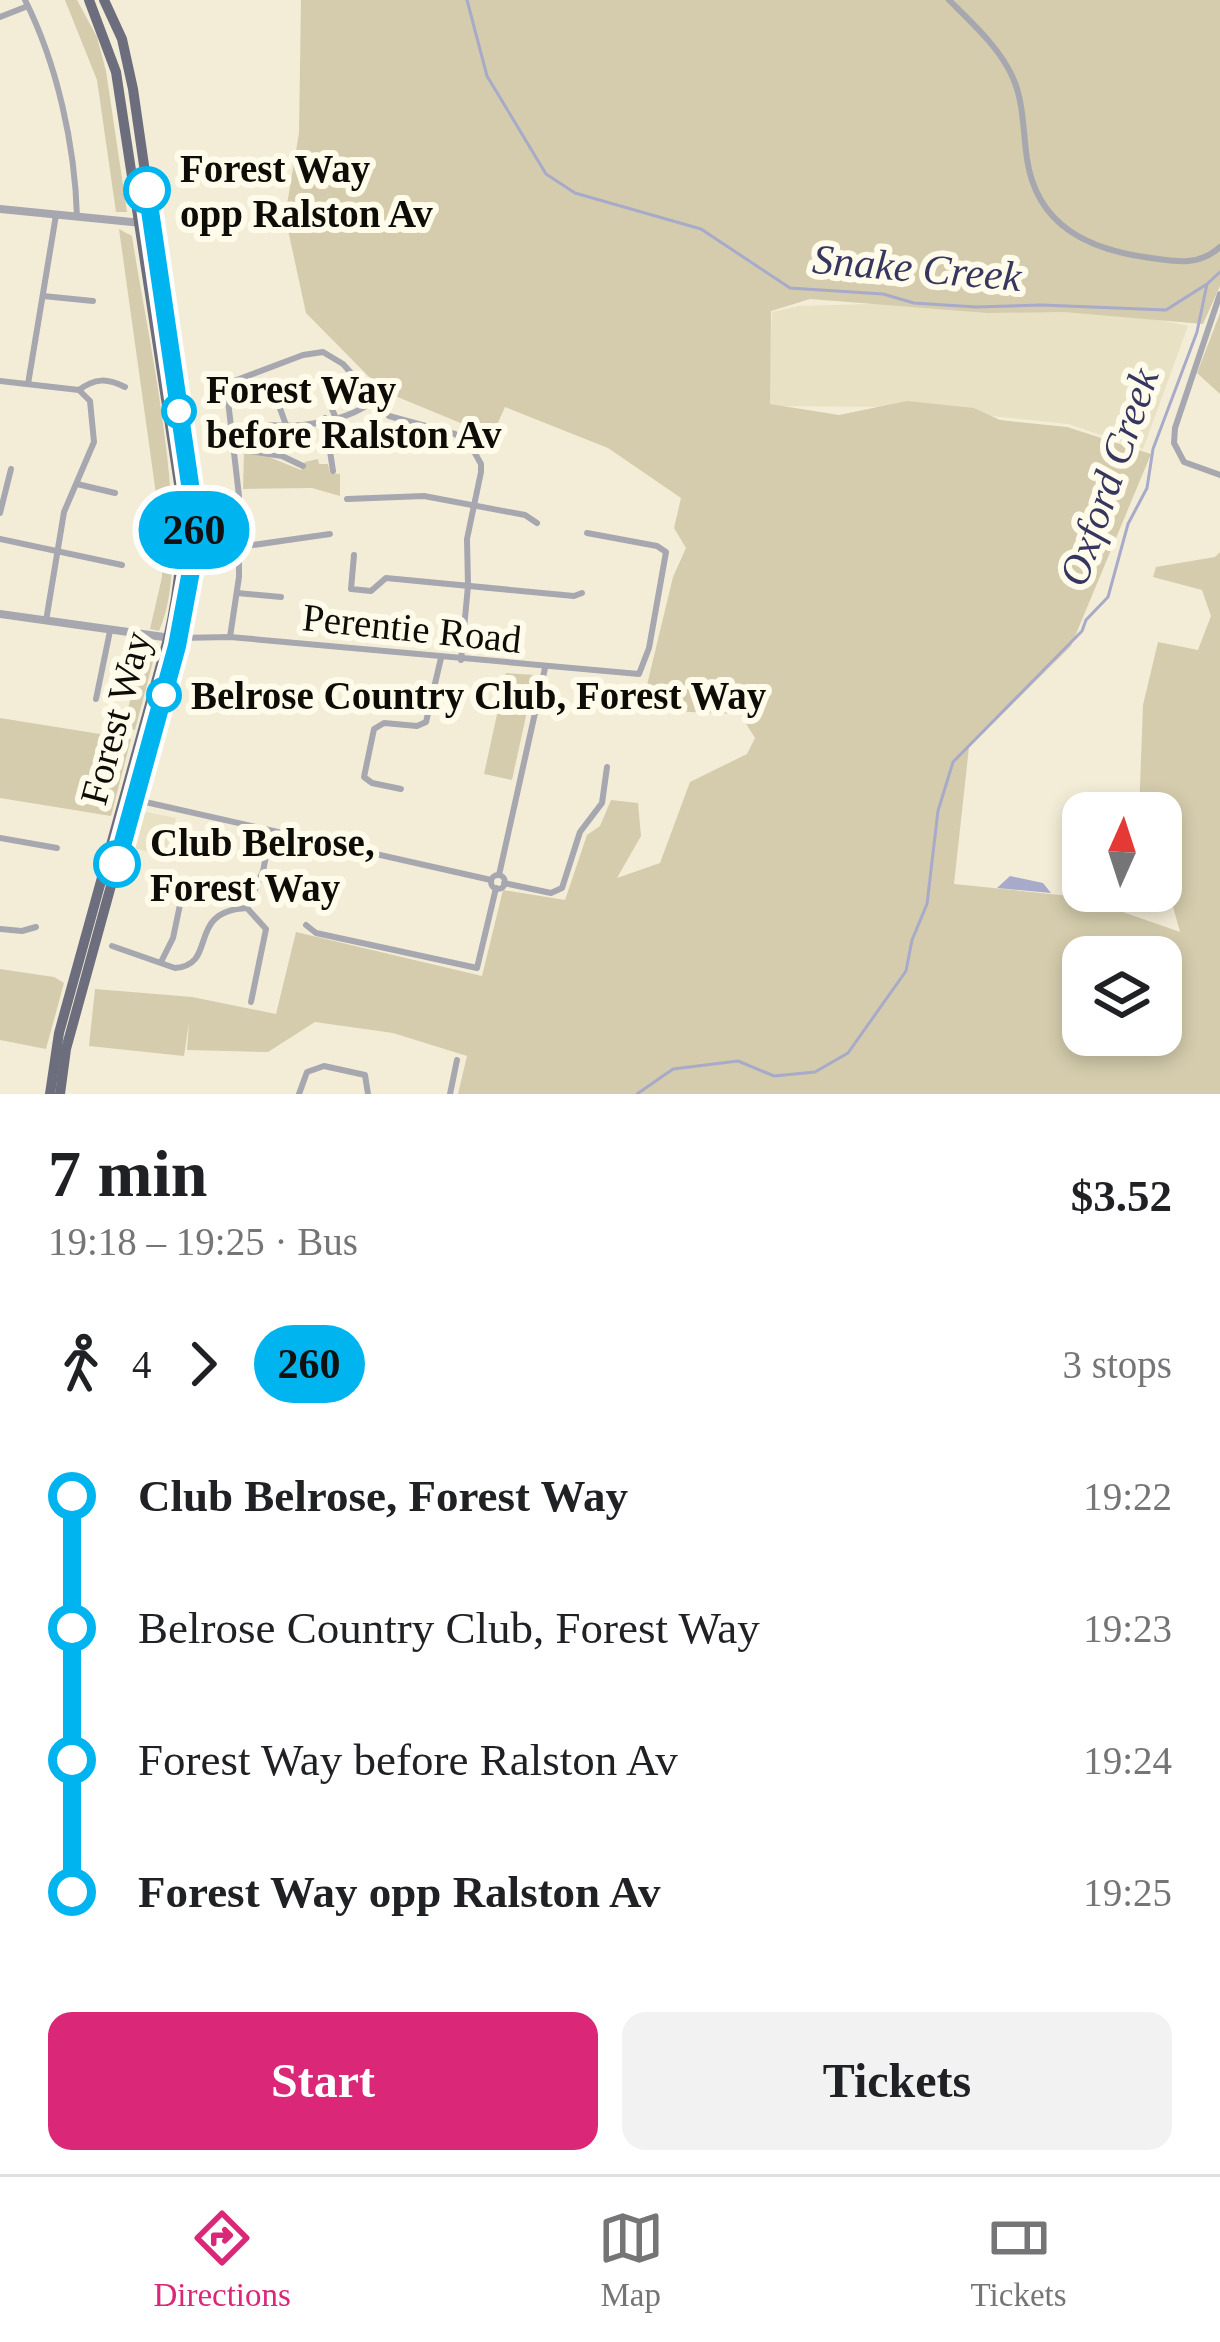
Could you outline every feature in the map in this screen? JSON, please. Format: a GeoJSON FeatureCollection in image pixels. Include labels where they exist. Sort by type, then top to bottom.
{"type":"FeatureCollection","features":[{"type":"Feature","properties":{"kind":"main road","name":"Forest Way"},"geometry":{"type":"LineString","coordinates":[[60,1094],[66,1049],[129,799],[192,572],[194,517],[116,72],[88,0]]}},
{"type":"Feature","properties":{"kind":"main road","name":"Forest Way"},"geometry":{"type":"LineString","coordinates":[[104,0],[129,67],[145,223]]}},
{"type":"Feature","properties":{"kind":"main road","name":"Forest Way"},"geometry":{"type":"LineString","coordinates":[[50,1094],[59,1033],[129,799]]}},
{"type":"Feature","properties":{"kind":"street"},"geometry":{"type":"LineString","coordinates":[[949,0],[992,46],[1013,77],[1030,173],[1044,206],[1063,228],[1097,248],[1177,262],[1204,259],[1220,247]]}},
{"type":"Feature","properties":{"kind":"street"},"geometry":{"type":"LineString","coordinates":[[0,17],[27,3],[42,33],[68,136],[77,217]]}},
{"type":"Feature","properties":{"kind":"street"},"geometry":{"type":"LineString","coordinates":[[0,209],[145,223]]}},
{"type":"Feature","properties":{"kind":"street"},"geometry":{"type":"LineString","coordinates":[[28,384],[56,215]]}},
{"type":"Feature","properties":{"kind":"street"},"geometry":{"type":"LineString","coordinates":[[1220,294],[1174,443],[1184,462],[1220,475]]}},
{"type":"Feature","properties":{"kind":"street"},"geometry":{"type":"LineString","coordinates":[[43,296],[93,301]]}},
{"type":"Feature","properties":{"kind":"street"},"geometry":{"type":"LineString","coordinates":[[230,638],[239,547],[236,449],[226,397],[229,386],[303,355],[330,355],[389,416],[455,434],[472,448],[481,464],[467,539],[461,660]]}},
{"type":"Feature","properties":{"kind":"street"},"geometry":{"type":"LineString","coordinates":[[0,381],[79,390],[90,400],[91,456],[64,512],[46,621]]}},
{"type":"Feature","properties":{"kind":"street"},"geometry":{"type":"LineString","coordinates":[[79,390],[90,381],[125,386]]}},
{"type":"Feature","properties":{"kind":"street"},"geometry":{"type":"LineString","coordinates":[[326,393],[333,471]]}},
{"type":"Feature","properties":{"kind":"street"},"geometry":{"type":"LineString","coordinates":[[277,400],[286,426]]}},
{"type":"Feature","properties":{"kind":"street"},"geometry":{"type":"LineString","coordinates":[[270,424],[286,426],[361,411],[374,400]]}},
{"type":"Feature","properties":{"kind":"street"},"geometry":{"type":"LineString","coordinates":[[236,449],[282,455],[303,466]]}},
{"type":"Feature","properties":{"kind":"street"},"geometry":{"type":"LineString","coordinates":[[0,513],[11,469]]}},
{"type":"Feature","properties":{"kind":"street"},"geometry":{"type":"LineString","coordinates":[[77,484],[115,493]]}},
{"type":"Feature","properties":{"kind":"street"},"geometry":{"type":"LineString","coordinates":[[347,499],[424,496],[525,515],[537,523]]}},
{"type":"Feature","properties":{"kind":"street"},"geometry":{"type":"LineString","coordinates":[[314,525],[316,536]]}},
{"type":"Feature","properties":{"kind":"street","name":"Perentie Road"},"geometry":{"type":"LineString","coordinates":[[173,638],[230,638],[639,674],[646,662],[666,552],[657,546],[587,533]]}},
{"type":"Feature","properties":{"kind":"street"},"geometry":{"type":"LineString","coordinates":[[239,547],[330,534]]}},
{"type":"Feature","properties":{"kind":"street"},"geometry":{"type":"LineString","coordinates":[[0,539],[122,565]]}},
{"type":"Feature","properties":{"kind":"street"},"geometry":{"type":"LineString","coordinates":[[355,555],[351,589],[371,591],[386,578],[574,596],[582,592]]}},
{"type":"Feature","properties":{"kind":"street"},"geometry":{"type":"LineString","coordinates":[[237,593],[281,597]]}},
{"type":"Feature","properties":{"kind":"street"},"geometry":{"type":"LineString","coordinates":[[0,614],[173,638]]}},
{"type":"Feature","properties":{"kind":"street"},"geometry":{"type":"LineString","coordinates":[[96,699],[110,631]]}},
{"type":"Feature","properties":{"kind":"street"},"geometry":{"type":"LineString","coordinates":[[401,789],[364,777],[372,735],[384,723],[417,726],[427,722],[441,658]]}},
{"type":"Feature","properties":{"kind":"street"},"geometry":{"type":"LineString","coordinates":[[306,925],[316,933],[477,968],[545,668]]}},
{"type":"Feature","properties":{"kind":"street"},"geometry":{"type":"LineString","coordinates":[[129,799],[551,893],[562,889],[580,832],[602,803],[607,766]]}},
{"type":"Feature","properties":{"kind":"street"},"geometry":{"type":"LineString","coordinates":[[248,908],[263,872],[271,831]]}},
{"type":"Feature","properties":{"kind":"street"},"geometry":{"type":"LineString","coordinates":[[0,838],[57,848]]}},
{"type":"Feature","properties":{"kind":"street"},"geometry":{"type":"LineString","coordinates":[[161,962],[173,938],[181,900]]}},
{"type":"Feature","properties":{"kind":"street"},"geometry":{"type":"LineString","coordinates":[[112,946],[180,968],[200,951],[212,919],[224,911],[248,908]]}},
{"type":"Feature","properties":{"kind":"street"},"geometry":{"type":"LineString","coordinates":[[248,908],[266,929],[250,1002]]}},
{"type":"Feature","properties":{"kind":"street"},"geometry":{"type":"LineString","coordinates":[[0,929],[36,927]]}},
{"type":"Feature","properties":{"kind":"street"},"geometry":{"type":"LineString","coordinates":[[450,1094],[457,1060]]}},
{"type":"Feature","properties":{"kind":"street"},"geometry":{"type":"LineString","coordinates":[[299,1094],[308,1072],[324,1066],[364,1075],[368,1094]]}},
{"type":"Feature","properties":{"kind":"shaded area"},"geometry":{"type":"Polygon","coordinates":[[[65,0],[77,0],[97,37],[127,212],[116,212],[97,80],[65,0]]]}},
{"type":"Feature","properties":{"kind":"shaded area"},"geometry":{"type":"Polygon","coordinates":[[[301,0],[1220,0],[1220,286],[1203,324],[810,299],[771,311],[770,404],[839,415],[907,401],[974,408],[1000,420],[1067,427],[1151,454],[1071,646],[969,747],[954,884],[1062,895],[1062,912],[1123,912],[1180,932],[1174,912],[1182,912],[1182,792],[1140,792],[1143,705],[1158,642],[1198,650],[1211,616],[1202,590],[1153,577],[1156,567],[1215,557],[1220,552],[1220,1094],[458,1094],[467,1056],[393,1033],[315,1022],[268,1052],[187,1050],[189,1022],[184,1056],[89,1046],[95,989],[192,997],[276,1014],[296,932],[482,976],[503,890],[565,900],[587,835],[600,826],[611,800],[638,803],[641,836],[617,878],[660,863],[690,782],[747,754],[755,738],[740,714],[641,710],[673,577],[686,548],[674,528],[681,498],[608,448],[505,407],[492,436],[383,391],[306,313],[285,216],[299,133],[301,0]]]}},
{"type":"Feature","properties":{"kind":"shaded area"},"geometry":{"type":"Polygon","coordinates":[[[119,229],[132,236],[171,494],[169,594],[159,631],[150,629],[162,577],[163,544],[119,229]]]}},
{"type":"Feature","properties":{"kind":"shaded area"},"geometry":{"type":"Polygon","coordinates":[[[1059,299],[1188,326],[1143,449],[1068,424],[904,407],[768,406],[772,312],[799,306],[1059,299]]]}},
{"type":"Feature","properties":{"kind":"shaded area"},"geometry":{"type":"Polygon","coordinates":[[[1220,313],[1220,394],[1197,373],[1220,313]]]}},
{"type":"Feature","properties":{"kind":"shaded area"},"geometry":{"type":"Polygon","coordinates":[[[244,453],[264,455],[301,470],[305,462],[318,459],[319,464],[328,464],[330,473],[340,474],[340,496],[312,488],[243,489],[244,453]]]}},
{"type":"Feature","properties":{"kind":"shaded area"},"geometry":{"type":"Polygon","coordinates":[[[144,646],[153,649],[154,658],[135,730],[123,728],[144,646]]]}},
{"type":"Feature","properties":{"kind":"shaded area"},"geometry":{"type":"Polygon","coordinates":[[[506,673],[535,675],[512,780],[484,774],[506,673]]]}},
{"type":"Feature","properties":{"kind":"shaded area"},"geometry":{"type":"Polygon","coordinates":[[[0,718],[131,739],[111,816],[0,798],[0,718]]]}},
{"type":"Feature","properties":{"kind":"shaded area"},"geometry":{"type":"Polygon","coordinates":[[[141,811],[176,818],[167,856],[128,847],[141,811]]]}},
{"type":"Feature","properties":{"kind":"shaded area"},"geometry":{"type":"Polygon","coordinates":[[[0,969],[54,977],[64,983],[46,1049],[0,1040],[0,969]]]}},
{"type":"Feature","properties":{"kind":"water"},"geometry":{"type":"Polygon","coordinates":[[[1010,876],[1043,883],[1051,893],[997,888],[1010,876]]]}},
{"type":"Feature","properties":{"kind":"waterway","name":"Snake Creek"},"geometry":{"type":"LineString","coordinates":[[467,0],[487,76],[546,174],[575,193],[701,229],[790,288],[976,307],[1166,310],[1207,284]]}},
{"type":"Feature","properties":{"kind":"waterway","name":"Oxford Creek"},"geometry":{"type":"LineString","coordinates":[[637,1094],[673,1069],[738,1061],[774,1076],[815,1072],[848,1053],[906,971],[927,904],[938,811],[953,762],[1082,631],[1108,597],[1128,524],[1147,488],[1153,449],[1197,332],[1207,284],[1220,272]]}},
{"type":"Feature","properties":{"kind":"bus line","name":"260"},"geometry":{"type":"LineString","coordinates":[[117,864],[177,646],[193,560],[191,491],[147,190]]}},
{"type":"Feature","properties":{"kind":"place","name":"Forest Way opp Ralston Av"},"geometry":{"type":"Point","coordinates":[147,190]}},
{"type":"Feature","properties":{"kind":"place","name":"Forest Way before Ralston Av"},"geometry":{"type":"Point","coordinates":[179,411]}},
{"type":"Feature","properties":{"kind":"place","name":"Belrose Country Club, Forest Way"},"geometry":{"type":"Point","coordinates":[164,695]}},
{"type":"Feature","properties":{"kind":"place","name":"Club Belrose, Forest Way"},"geometry":{"type":"Point","coordinates":[117,864]}}]}
